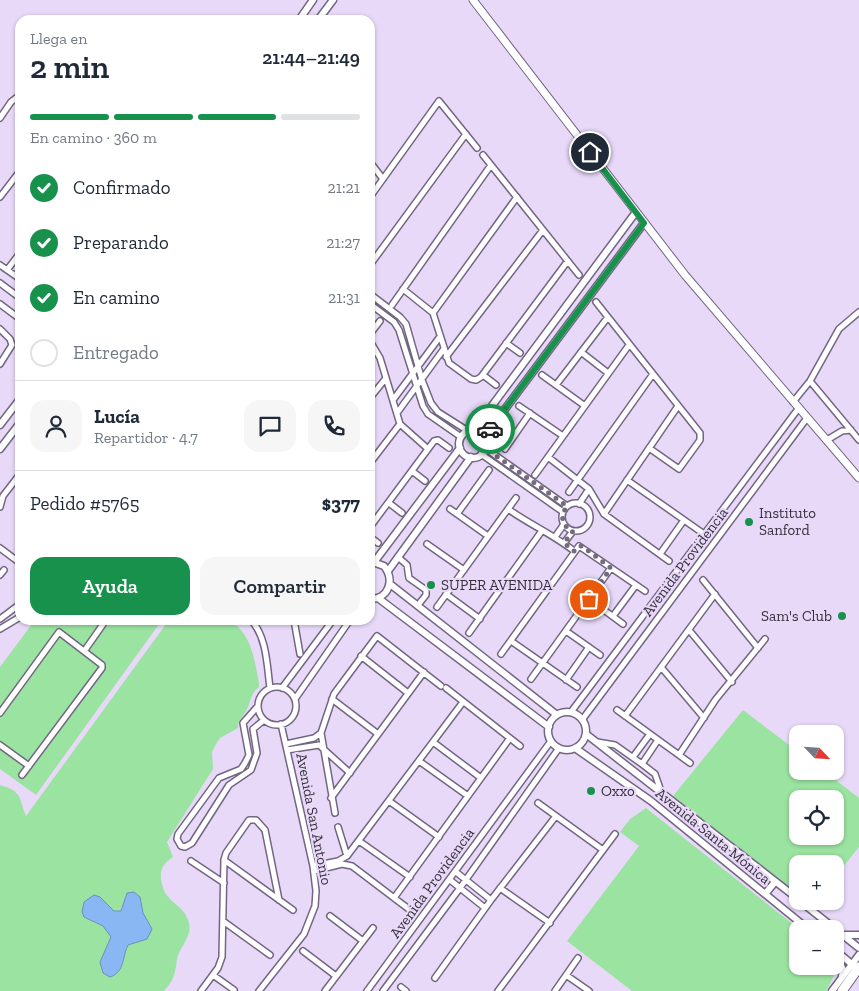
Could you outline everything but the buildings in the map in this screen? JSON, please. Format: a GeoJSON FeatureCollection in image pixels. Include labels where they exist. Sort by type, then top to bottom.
{"type":"FeatureCollection","features":[{"type":"Feature","properties":{"kind":"highway"},"geometry":{"type":"LineString","coordinates":[[842,991],[857,968]]}},
{"type":"Feature","properties":{"kind":"main road"},"geometry":{"type":"LineString","coordinates":[[473,0],[696,289],[859,478]]}},
{"type":"Feature","properties":{"kind":"street"},"geometry":{"type":"LineString","coordinates":[[303,15],[314,0]]}},
{"type":"Feature","properties":{"kind":"street"},"geometry":{"type":"LineString","coordinates":[[322,15],[332,0]]}},
{"type":"Feature","properties":{"kind":"street"},"geometry":{"type":"LineString","coordinates":[[0,118],[15,99]]}},
{"type":"Feature","properties":{"kind":"street"},"geometry":{"type":"LineString","coordinates":[[375,190],[439,101],[477,148]]}},
{"type":"Feature","properties":{"kind":"street"},"geometry":{"type":"LineString","coordinates":[[375,257],[466,134]]}},
{"type":"Feature","properties":{"kind":"street"},"geometry":{"type":"LineString","coordinates":[[483,155],[579,275]]}},
{"type":"Feature","properties":{"kind":"street"},"geometry":{"type":"LineString","coordinates":[[392,305],[491,165]]}},
{"type":"Feature","properties":{"kind":"street"},"geometry":{"type":"LineString","coordinates":[[375,169],[383,179]]}},
{"type":"Feature","properties":{"kind":"street"},"geometry":{"type":"LineString","coordinates":[[0,197],[15,178]]}},
{"type":"Feature","properties":{"kind":"street"},"geometry":{"type":"LineString","coordinates":[[432,313],[517,197]]}},
{"type":"Feature","properties":{"kind":"street"},"geometry":{"type":"LineString","coordinates":[[460,437],[471,430],[636,212]]}},
{"type":"Feature","properties":{"kind":"street"},"geometry":{"type":"LineString","coordinates":[[388,571],[471,457],[481,454],[485,448],[484,437],[644,223]]}},
{"type":"Feature","properties":{"kind":"street"},"geometry":{"type":"LineString","coordinates":[[446,357],[543,230]]}},
{"type":"Feature","properties":{"kind":"street"},"geometry":{"type":"LineString","coordinates":[[7,270],[15,260]]}},
{"type":"Feature","properties":{"kind":"street"},"geometry":{"type":"LineString","coordinates":[[403,289],[432,313],[449,363],[471,379],[476,380],[482,375],[567,262]]}},
{"type":"Feature","properties":{"kind":"street"},"geometry":{"type":"LineString","coordinates":[[0,265],[15,276]]}},
{"type":"Feature","properties":{"kind":"street"},"geometry":{"type":"LineString","coordinates":[[0,283],[15,294]]}},
{"type":"Feature","properties":{"kind":"street"},"geometry":{"type":"LineString","coordinates":[[375,298],[406,324],[422,380],[432,404],[438,412],[484,437]]}},
{"type":"Feature","properties":{"kind":"street"},"geometry":{"type":"LineString","coordinates":[[596,302],[700,436],[681,467],[676,468],[649,448]]}},
{"type":"Feature","properties":{"kind":"street"},"geometry":{"type":"LineString","coordinates":[[0,304],[15,315]]}},
{"type":"Feature","properties":{"kind":"street"},"geometry":{"type":"LineString","coordinates":[[375,308],[394,322],[399,330],[417,387],[428,414],[460,437]]}},
{"type":"Feature","properties":{"kind":"street"},"geometry":{"type":"LineString","coordinates":[[793,402],[810,381],[839,329],[859,312]]}},
{"type":"Feature","properties":{"kind":"street"},"geometry":{"type":"LineString","coordinates":[[556,385],[608,317]]}},
{"type":"Feature","properties":{"kind":"street"},"geometry":{"type":"LineString","coordinates":[[375,328],[380,321]]}},
{"type":"Feature","properties":{"kind":"street"},"geometry":{"type":"LineString","coordinates":[[0,329],[10,339],[12,344],[0,364]]}},
{"type":"Feature","properties":{"kind":"street"},"geometry":{"type":"LineString","coordinates":[[393,400],[439,338]]}},
{"type":"Feature","properties":{"kind":"street"},"geometry":{"type":"LineString","coordinates":[[506,343],[520,353]]}},
{"type":"Feature","properties":{"kind":"street"},"geometry":{"type":"LineString","coordinates":[[535,475],[630,345]]}},
{"type":"Feature","properties":{"kind":"street"},"geometry":{"type":"LineString","coordinates":[[375,347],[400,424],[428,449]]}},
{"type":"Feature","properties":{"kind":"street"},"geometry":{"type":"LineString","coordinates":[[397,413],[444,350]]}},
{"type":"Feature","properties":{"kind":"street"},"geometry":{"type":"LineString","coordinates":[[581,352],[608,374]]}},
{"type":"Feature","properties":{"kind":"street"},"geometry":{"type":"LineString","coordinates":[[570,492],[653,374]]}},
{"type":"Feature","properties":{"kind":"street"},"geometry":{"type":"LineString","coordinates":[[482,375],[496,385]]}},
{"type":"Feature","properties":{"kind":"street"},"geometry":{"type":"LineString","coordinates":[[542,375],[585,406]]}},
{"type":"Feature","properties":{"kind":"street"},"geometry":{"type":"LineString","coordinates":[[375,392],[386,378]]}},
{"type":"Feature","properties":{"kind":"street"},"geometry":{"type":"LineString","coordinates":[[810,381],[859,440]]}},
{"type":"Feature","properties":{"kind":"street"},"geometry":{"type":"LineString","coordinates":[[1,422],[15,405]]}},
{"type":"Feature","properties":{"kind":"street"},"geometry":{"type":"LineString","coordinates":[[520,406],[563,436]]}},
{"type":"Feature","properties":{"kind":"street"},"geometry":{"type":"LineString","coordinates":[[604,514],[678,406]]}},
{"type":"Feature","properties":{"kind":"street"},"geometry":{"type":"LineString","coordinates":[[571,712],[582,720],[586,734],[581,744],[575,748],[565,750],[559,748],[551,740],[549,727],[557,715],[571,712],[798,409]]}},
{"type":"Feature","properties":{"kind":"street"},"geometry":{"type":"LineString","coordinates":[[505,449],[530,413]]}},
{"type":"Feature","properties":{"kind":"street","name":"Avenida Providencia"},"geometry":{"type":"LineString","coordinates":[[582,720],[807,418]]}},
{"type":"Feature","properties":{"kind":"street"},"geometry":{"type":"LineString","coordinates":[[375,456],[400,424]]}},
{"type":"Feature","properties":{"kind":"street"},"geometry":{"type":"LineString","coordinates":[[0,450],[15,430]]}},
{"type":"Feature","properties":{"kind":"street"},"geometry":{"type":"LineString","coordinates":[[827,440],[842,430],[851,430]]}},
{"type":"Feature","properties":{"kind":"street"},"geometry":{"type":"LineString","coordinates":[[460,437],[460,448],[463,453],[471,457]]}},
{"type":"Feature","properties":{"kind":"street"},"geometry":{"type":"LineString","coordinates":[[500,437],[509,443]]}},
{"type":"Feature","properties":{"kind":"street"},"geometry":{"type":"LineString","coordinates":[[375,521],[436,440],[449,448]]}},
{"type":"Feature","properties":{"kind":"street"},"geometry":{"type":"LineString","coordinates":[[375,558],[460,448]]}},
{"type":"Feature","properties":{"kind":"street"},"geometry":{"type":"LineString","coordinates":[[485,448],[567,506],[579,504],[589,489]]}},
{"type":"Feature","properties":{"kind":"street"},"geometry":{"type":"LineString","coordinates":[[481,454],[563,512]]}},
{"type":"Feature","properties":{"kind":"street"},"geometry":{"type":"LineString","coordinates":[[548,457],[579,478],[589,489],[604,514],[669,561]]}},
{"type":"Feature","properties":{"kind":"street"},"geometry":{"type":"LineString","coordinates":[[457,514],[489,470]]}},
{"type":"Feature","properties":{"kind":"street"},"geometry":{"type":"LineString","coordinates":[[412,472],[425,481]]}},
{"type":"Feature","properties":{"kind":"street"},"geometry":{"type":"LineString","coordinates":[[0,506],[3,496],[15,480]]}},
{"type":"Feature","properties":{"kind":"street"},"geometry":{"type":"LineString","coordinates":[[627,480],[704,534]]}},
{"type":"Feature","properties":{"kind":"street"},"geometry":{"type":"LineString","coordinates":[[437,607],[516,498]]}},
{"type":"Feature","properties":{"kind":"street"},"geometry":{"type":"LineString","coordinates":[[389,503],[402,512]]}},
{"type":"Feature","properties":{"kind":"street"},"geometry":{"type":"LineString","coordinates":[[564,543],[573,531],[584,528],[589,518],[588,511],[579,504]]}},
{"type":"Feature","properties":{"kind":"street"},"geometry":{"type":"LineString","coordinates":[[555,537],[564,524],[563,512],[567,506]]}},
{"type":"Feature","properties":{"kind":"street"},"geometry":{"type":"LineString","coordinates":[[450,509],[488,536]]}},
{"type":"Feature","properties":{"kind":"street"},"geometry":{"type":"LineString","coordinates":[[508,509],[541,532],[555,537],[574,551]]}},
{"type":"Feature","properties":{"kind":"street"},"geometry":{"type":"LineString","coordinates":[[660,554],[684,520]]}},
{"type":"Feature","properties":{"kind":"street"},"geometry":{"type":"LineString","coordinates":[[564,524],[573,531]]}},
{"type":"Feature","properties":{"kind":"street"},"geometry":{"type":"LineString","coordinates":[[469,633],[541,532]]}},
{"type":"Feature","properties":{"kind":"street"},"geometry":{"type":"LineString","coordinates":[[427,544],[464,570]]}},
{"type":"Feature","properties":{"kind":"street"},"geometry":{"type":"LineString","coordinates":[[501,654],[579,546],[582,546],[645,591]]}},
{"type":"Feature","properties":{"kind":"street"},"geometry":{"type":"LineString","coordinates":[[0,548],[15,559]]}},
{"type":"Feature","properties":{"kind":"street"},"geometry":{"type":"LineString","coordinates":[[398,557],[407,565],[409,578],[426,590],[426,595],[418,605]]}},
{"type":"Feature","properties":{"kind":"street"},"geometry":{"type":"LineString","coordinates":[[375,562],[384,566],[388,571],[390,584],[388,590],[375,598]]}},
{"type":"Feature","properties":{"kind":"street"},"geometry":{"type":"LineString","coordinates":[[531,679],[611,568]]}},
{"type":"Feature","properties":{"kind":"street"},"geometry":{"type":"LineString","coordinates":[[0,575],[4,570]]}},
{"type":"Feature","properties":{"kind":"street"},"geometry":{"type":"LineString","coordinates":[[703,580],[758,648]]}},
{"type":"Feature","properties":{"kind":"street"},"geometry":{"type":"LineString","coordinates":[[390,584],[557,715]]}},
{"type":"Feature","properties":{"kind":"street"},"geometry":{"type":"LineString","coordinates":[[613,616],[636,585]]}},
{"type":"Feature","properties":{"kind":"street"},"geometry":{"type":"LineString","coordinates":[[446,594],[480,619]]}},
{"type":"Feature","properties":{"kind":"street"},"geometry":{"type":"LineString","coordinates":[[625,716],[715,594]]}},
{"type":"Feature","properties":{"kind":"street"},"geometry":{"type":"LineString","coordinates":[[378,598],[549,727]]}},
{"type":"Feature","properties":{"kind":"street"},"geometry":{"type":"LineString","coordinates":[[589,599],[623,624]]}},
{"type":"Feature","properties":{"kind":"street"},"geometry":{"type":"LineString","coordinates":[[0,619],[15,608]]}},
{"type":"Feature","properties":{"kind":"street"},"geometry":{"type":"LineString","coordinates":[[0,629],[15,620]]}},
{"type":"Feature","properties":{"kind":"street"},"geometry":{"type":"LineString","coordinates":[[85,650],[101,625]]}},
{"type":"Feature","properties":{"kind":"street"},"geometry":{"type":"LineString","coordinates":[[256,625],[262,637],[270,688]]}},
{"type":"Feature","properties":{"kind":"street"},"geometry":{"type":"LineString","coordinates":[[295,625],[300,654]]}},
{"type":"Feature","properties":{"kind":"street"},"geometry":{"type":"LineString","coordinates":[[282,688],[329,625]]}},
{"type":"Feature","properties":{"kind":"street"},"geometry":{"type":"LineString","coordinates":[[295,699],[347,625]]}},
{"type":"Feature","properties":{"kind":"street"},"geometry":{"type":"LineString","coordinates":[[689,630],[732,682]]}},
{"type":"Feature","properties":{"kind":"street"},"geometry":{"type":"LineString","coordinates":[[566,631],[600,655]]}},
{"type":"Feature","properties":{"kind":"street"},"geometry":{"type":"LineString","coordinates":[[0,713],[59,632],[100,662],[102,668],[22,775]]}},
{"type":"Feature","properties":{"kind":"street"},"geometry":{"type":"LineString","coordinates":[[335,813],[322,750],[321,733],[332,699],[377,636],[520,746]]}},
{"type":"Feature","properties":{"kind":"street"},"geometry":{"type":"LineString","coordinates":[[679,755],[704,718],[765,638]]}},
{"type":"Feature","properties":{"kind":"street"},"geometry":{"type":"LineString","coordinates":[[511,641],[577,687]]}},
{"type":"Feature","properties":{"kind":"street"},"geometry":{"type":"LineString","coordinates":[[566,680],[589,647]]}},
{"type":"Feature","properties":{"kind":"street"},"geometry":{"type":"LineString","coordinates":[[361,656],[408,693]]}},
{"type":"Feature","properties":{"kind":"street"},"geometry":{"type":"LineString","coordinates":[[661,666],[704,718]]}},
{"type":"Feature","properties":{"kind":"street"},"geometry":{"type":"LineString","coordinates":[[331,798],[424,672]]}},
{"type":"Feature","properties":{"kind":"street"},"geometry":{"type":"LineString","coordinates":[[258,706],[264,720],[270,723],[281,724],[287,722],[295,712],[295,699],[292,694],[282,688],[270,688],[262,696],[258,706],[243,722],[248,755],[245,764],[241,769],[224,775],[217,781],[178,834],[177,839],[181,846],[185,847],[192,843],[227,789],[234,781],[244,777],[251,770],[257,753],[253,729],[255,725],[264,720]]}},
{"type":"Feature","properties":{"kind":"street"},"geometry":{"type":"LineString","coordinates":[[332,699],[378,734]]}},
{"type":"Feature","properties":{"kind":"street"},"geometry":{"type":"LineString","coordinates":[[314,868],[338,861],[347,856],[463,702]]}},
{"type":"Feature","properties":{"kind":"street"},"geometry":{"type":"LineString","coordinates":[[617,710],[690,764]]}},
{"type":"Feature","properties":{"kind":"street","name":"Avenida San Antonio"},"geometry":{"type":"LineString","coordinates":[[259,991],[304,934],[311,919],[316,891],[314,868],[281,724]]}},
{"type":"Feature","properties":{"kind":"street"},"geometry":{"type":"LineString","coordinates":[[287,747],[314,738],[321,733]]}},
{"type":"Feature","properties":{"kind":"street","name":"Avenida Santa Mónica"},"geometry":{"type":"LineString","coordinates":[[586,734],[789,892]]}},
{"type":"Feature","properties":{"kind":"street"},"geometry":{"type":"LineString","coordinates":[[633,758],[650,734]]}},
{"type":"Feature","properties":{"kind":"street"},"geometry":{"type":"LineString","coordinates":[[246,740],[254,738]]}},
{"type":"Feature","properties":{"kind":"street"},"geometry":{"type":"LineString","coordinates":[[394,898],[510,738]]}},
{"type":"Feature","properties":{"kind":"street","name":"Avenida Providencia"},"geometry":{"type":"LineString","coordinates":[[367,991],[551,740]]}},
{"type":"Feature","properties":{"kind":"street"},"geometry":{"type":"LineString","coordinates":[[642,764],[658,740]]}},
{"type":"Feature","properties":{"kind":"street"},"geometry":{"type":"LineString","coordinates":[[433,742],[481,778]]}},
{"type":"Feature","properties":{"kind":"street"},"geometry":{"type":"LineString","coordinates":[[595,742],[615,745],[655,774],[662,794]]}},
{"type":"Feature","properties":{"kind":"street"},"geometry":{"type":"LineString","coordinates":[[0,744],[29,766]]}},
{"type":"Feature","properties":{"kind":"street"},"geometry":{"type":"LineString","coordinates":[[287,747],[319,745],[322,750],[350,773]]}},
{"type":"Feature","properties":{"kind":"street","name":"Avenida Providencia"},"geometry":{"type":"LineString","coordinates":[[382,991],[466,880],[559,748]]}},
{"type":"Feature","properties":{"kind":"street","name":"Avenida Santa Mónica"},"geometry":{"type":"LineString","coordinates":[[575,748],[651,801],[797,920]]}},
{"type":"Feature","properties":{"kind":"street"},"geometry":{"type":"LineString","coordinates":[[419,761],[468,796]]}},
{"type":"Feature","properties":{"kind":"street"},"geometry":{"type":"LineString","coordinates":[[217,781],[227,789]]}},
{"type":"Feature","properties":{"kind":"street"},"geometry":{"type":"LineString","coordinates":[[389,801],[439,837]]}},
{"type":"Feature","properties":{"kind":"street"},"geometry":{"type":"LineString","coordinates":[[538,803],[603,850]]}},
{"type":"Feature","properties":{"kind":"street"},"geometry":{"type":"LineString","coordinates":[[435,978],[485,908],[556,816]]}},
{"type":"Feature","properties":{"kind":"street"},"geometry":{"type":"LineString","coordinates":[[201,991],[213,975],[222,957],[224,860],[244,824],[249,820],[256,820],[262,824],[265,830],[279,900]]}},
{"type":"Feature","properties":{"kind":"street"},"geometry":{"type":"LineString","coordinates":[[338,828],[347,856]]}},
{"type":"Feature","properties":{"kind":"street"},"geometry":{"type":"LineString","coordinates":[[498,991],[615,834]]}},
{"type":"Feature","properties":{"kind":"street"},"geometry":{"type":"LineString","coordinates":[[359,841],[410,877]]}},
{"type":"Feature","properties":{"kind":"street"},"geometry":{"type":"LineString","coordinates":[[224,860],[293,910]]}},
{"type":"Feature","properties":{"kind":"street"},"geometry":{"type":"LineString","coordinates":[[191,861],[224,883]]}},
{"type":"Feature","properties":{"kind":"street"},"geometry":{"type":"LineString","coordinates":[[314,868],[342,864],[352,866],[410,910]]}},
{"type":"Feature","properties":{"kind":"street"},"geometry":{"type":"LineString","coordinates":[[456,872],[491,900]]}},
{"type":"Feature","properties":{"kind":"street"},"geometry":{"type":"LineString","coordinates":[[450,880],[485,908]]}},
{"type":"Feature","properties":{"kind":"street"},"geometry":{"type":"LineString","coordinates":[[765,894],[775,882]]}},
{"type":"Feature","properties":{"kind":"street"},"geometry":{"type":"LineString","coordinates":[[500,888],[550,923]]}},
{"type":"Feature","properties":{"kind":"street","name":"Avenida Santa Mónica"},"geometry":{"type":"LineString","coordinates":[[812,910],[825,920]]}},
{"type":"Feature","properties":{"kind":"street"},"geometry":{"type":"LineString","coordinates":[[330,916],[363,941]]}},
{"type":"Feature","properties":{"kind":"street"},"geometry":{"type":"LineString","coordinates":[[223,921],[270,955]]}},
{"type":"Feature","properties":{"kind":"street"},"geometry":{"type":"LineString","coordinates":[[325,991],[373,928]]}},
{"type":"Feature","properties":{"kind":"street"},"geometry":{"type":"LineString","coordinates":[[844,935],[859,935]]}},
{"type":"Feature","properties":{"kind":"street","name":"Avenida Santa Mónica"},"geometry":{"type":"LineString","coordinates":[[844,935],[859,948]]}},
{"type":"Feature","properties":{"kind":"street"},"geometry":{"type":"LineString","coordinates":[[303,951],[336,976]]}},
{"type":"Feature","properties":{"kind":"street"},"geometry":{"type":"LineString","coordinates":[[832,991],[842,979],[857,968],[859,955]]}},
{"type":"Feature","properties":{"kind":"street"},"geometry":{"type":"LineString","coordinates":[[555,991],[578,958]]}},
{"type":"Feature","properties":{"kind":"street"},"geometry":{"type":"LineString","coordinates":[[844,958],[857,968]]}},
{"type":"Feature","properties":{"kind":"street"},"geometry":{"type":"LineString","coordinates":[[213,975],[234,990]]}},
{"type":"Feature","properties":{"kind":"street"},"geometry":{"type":"LineString","coordinates":[[566,975],[589,991]]}},
{"type":"Feature","properties":{"kind":"street"},"geometry":{"type":"LineString","coordinates":[[842,975],[842,979]]}},
{"type":"Feature","properties":{"kind":"street"},"geometry":{"type":"LineString","coordinates":[[400,987],[406,991]]}},
{"type":"Feature","properties":{"kind":"green space"},"geometry":{"type":"Polygon","coordinates":[[[31,625],[158,625],[36,795],[0,769],[0,667],[31,625]]]}},
{"type":"Feature","properties":{"kind":"green space"},"geometry":{"type":"Polygon","coordinates":[[[165,625],[236,625],[243,632],[251,647],[259,687],[253,693],[247,710],[239,721],[238,728],[220,738],[216,744],[212,752],[213,769],[167,842],[173,857],[162,869],[161,879],[163,887],[170,899],[183,911],[190,927],[188,936],[178,955],[173,978],[164,991],[0,991],[0,785],[7,787],[19,796],[26,816],[165,625]]]}},
{"type":"Feature","properties":{"kind":"green space"},"geometry":{"type":"Polygon","coordinates":[[[743,710],[789,745],[789,780],[836,780],[859,798],[859,847],[844,866],[844,855],[789,855],[789,887],[673,796],[743,710]]]}},
{"type":"Feature","properties":{"kind":"green space"},"geometry":{"type":"Polygon","coordinates":[[[646,808],[789,921],[789,975],[834,975],[826,991],[632,991],[567,941],[639,846],[620,832],[630,819],[646,808]]]}},
{"type":"Feature","properties":{"kind":"water"},"geometry":{"type":"Polygon","coordinates":[[[134,892],[140,897],[143,913],[152,929],[147,939],[128,945],[121,968],[115,975],[110,977],[103,973],[100,962],[111,937],[103,926],[84,917],[82,912],[84,902],[94,895],[100,897],[114,911],[121,911],[127,893],[134,892]]]}},
{"type":"Feature","properties":{"kind":"way so far"},"geometry":{"type":"LineString","coordinates":[[490,429],[484,437],[486,440],[485,448],[567,506],[563,512],[562,520],[566,527],[573,531],[564,543],[574,551],[579,546],[582,546],[611,568],[589,599]]}},
{"type":"Feature","properties":{"kind":"place","name":"Instituto Sanford"},"geometry":{"type":"Point","coordinates":[749,522]}},
{"type":"Feature","properties":{"kind":"place","name":"SUPER AVENIDA"},"geometry":{"type":"Point","coordinates":[431,585]}},
{"type":"Feature","properties":{"kind":"place","name":"Sam's Club"},"geometry":{"type":"Point","coordinates":[842,616]}},
{"type":"Feature","properties":{"kind":"place","name":"Oxxo"},"geometry":{"type":"Point","coordinates":[591,791]}},
{"type":"Feature","properties":{"kind":"route"},"geometry":{"type":"LineString","coordinates":[[490,429],[644,223],[590,152]]}}]}
